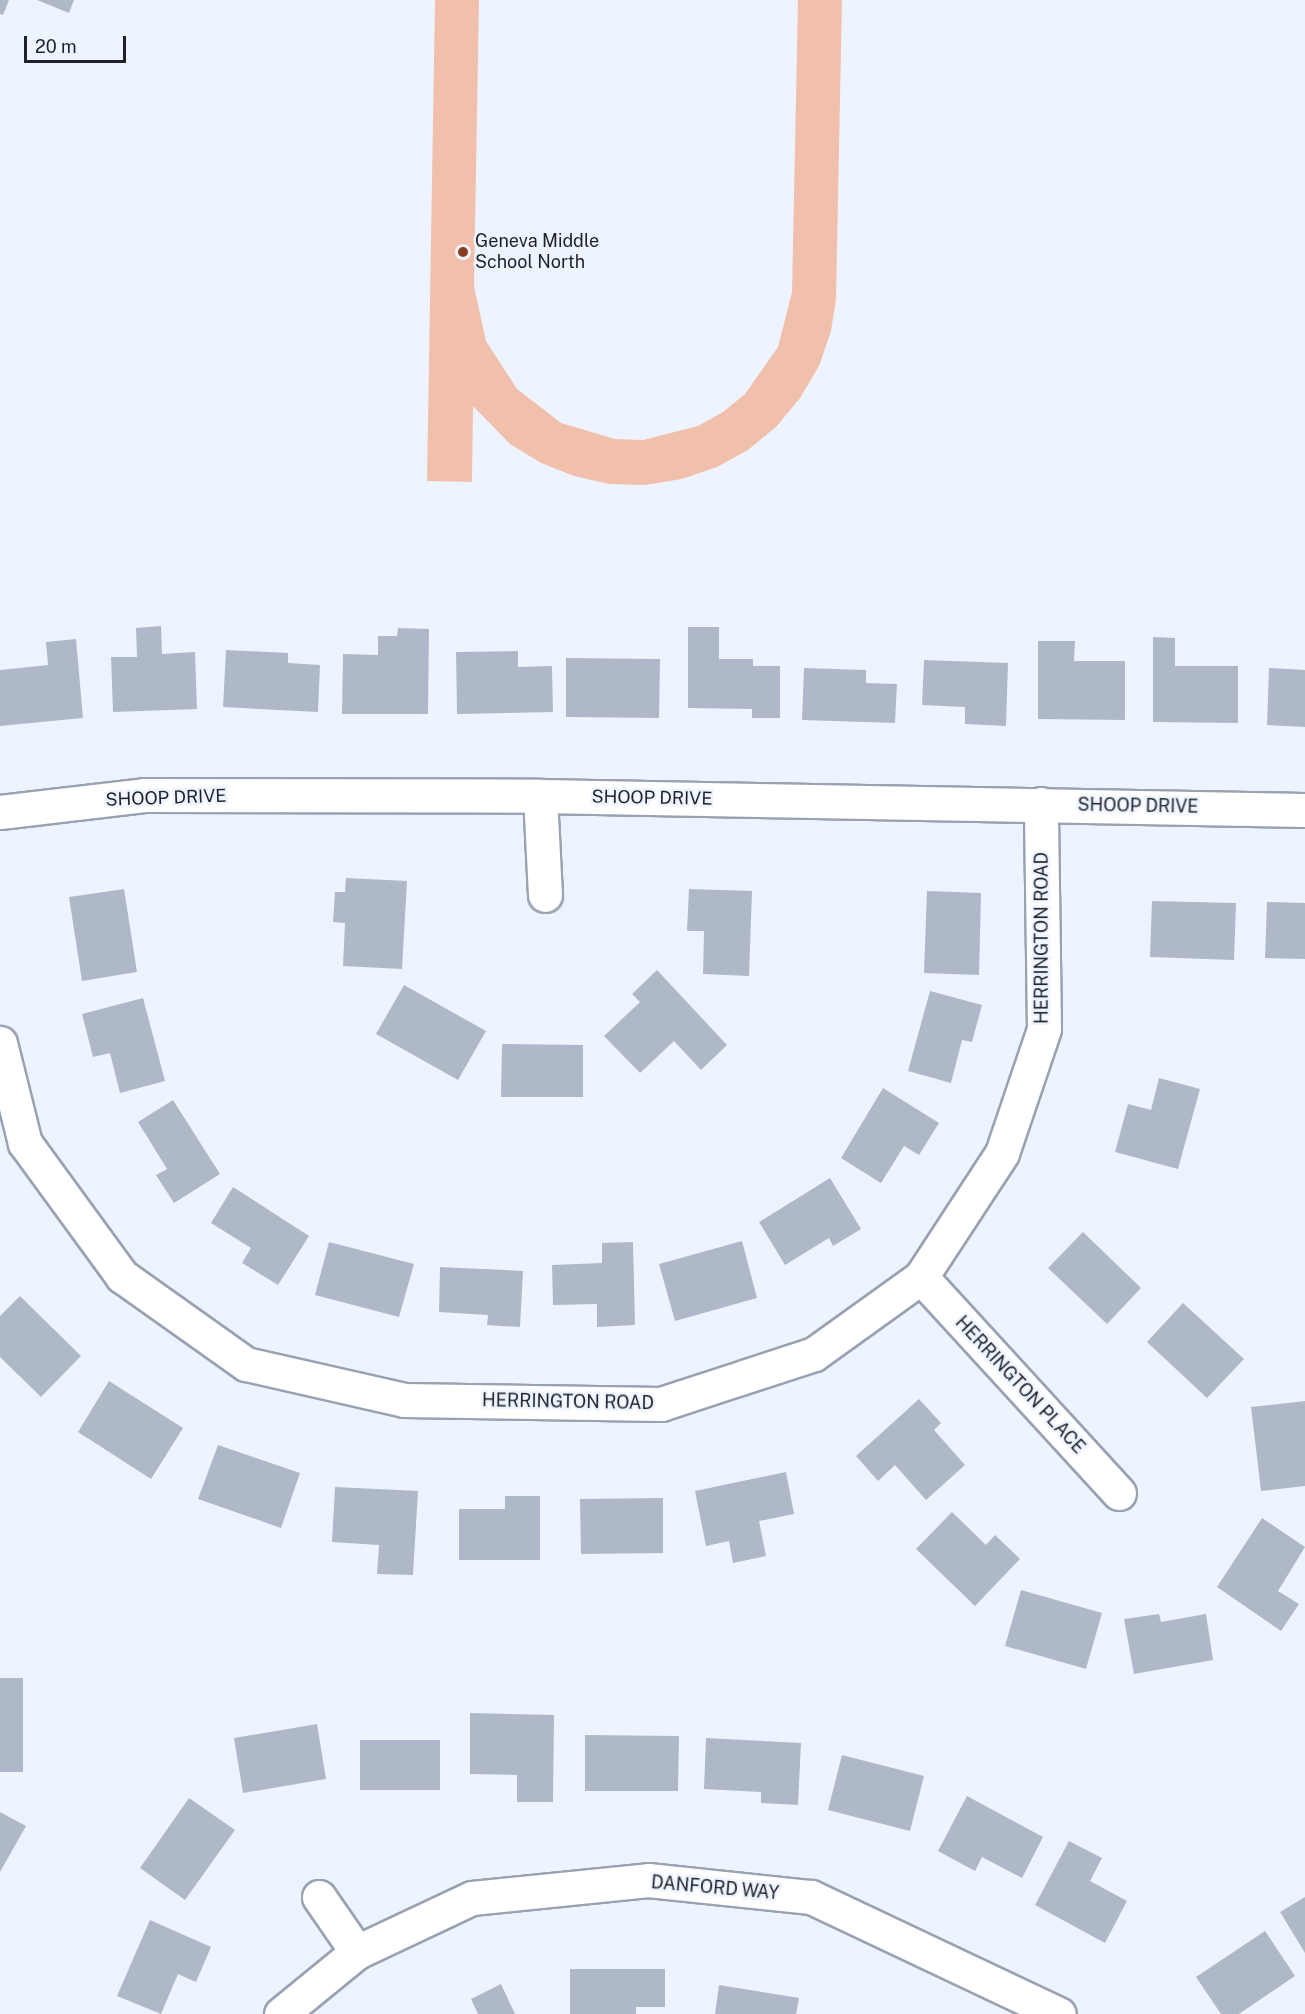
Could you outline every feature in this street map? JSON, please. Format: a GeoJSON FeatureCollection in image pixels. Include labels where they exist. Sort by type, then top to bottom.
{"type":"FeatureCollection","features":[{"type":"Feature","properties":{"kind":"street","name":"SHOOP DRIVE"},"geometry":{"type":"LineString","coordinates":[[0,812],[144,795],[540,796],[1305,810]]}},
{"type":"Feature","properties":{"kind":"street"},"geometry":{"type":"LineString","coordinates":[[540,796],[545,895]]}},
{"type":"Feature","properties":{"kind":"street","name":"HERRINGTON ROAD"},"geometry":{"type":"LineString","coordinates":[[0,1043],[25,1143],[122,1276],[246,1364],[404,1400],[661,1404],[814,1354],[921,1277],[1002,1153],[1044,1029],[1041,804]]}},
{"type":"Feature","properties":{"kind":"street","name":"HERRINGTON PLACE"},"geometry":{"type":"LineString","coordinates":[[921,1277],[1119,1493]]}},
{"type":"Feature","properties":{"kind":"street","name":"DANFORD WAY"},"geometry":{"type":"LineString","coordinates":[[281,2014],[357,1952],[472,1899],[648,1880],[811,1897],[1059,2014]]}},
{"type":"Feature","properties":{"kind":"street"},"geometry":{"type":"LineString","coordinates":[[319,1898],[357,1952]]}},
{"type":"Feature","properties":{"kind":"shaded area"},"geometry":{"type":"Polygon","coordinates":[[[435,0],[479,0],[474,286],[486,341],[517,389],[561,423],[615,439],[643,440],[698,426],[723,412],[745,394],[778,347],[792,292],[798,0],[842,0],[836,299],[831,331],[819,366],[800,398],[777,426],[748,450],[717,467],[682,479],[645,485],[609,484],[574,476],[541,463],[510,444],[473,406],[472,482],[427,481],[435,0]]]}},
{"type":"Feature","properties":{"kind":"building"},"geometry":{"type":"Polygon","coordinates":[[[0,0],[9,0],[3,15],[0,14],[0,0]]]}},
{"type":"Feature","properties":{"kind":"building"},"geometry":{"type":"Polygon","coordinates":[[[37,0],[74,0],[69,13],[37,0]]]}},
{"type":"Feature","properties":{"kind":"building"},"geometry":{"type":"Polygon","coordinates":[[[161,626],[162,654],[195,652],[197,709],[113,712],[111,657],[137,657],[136,628],[161,626]]]}},
{"type":"Feature","properties":{"kind":"building"},"geometry":{"type":"Polygon","coordinates":[[[688,627],[719,627],[719,659],[753,659],[753,666],[780,666],[780,718],[752,718],[752,709],[688,708],[688,627]]]}},
{"type":"Feature","properties":{"kind":"building"},"geometry":{"type":"Polygon","coordinates":[[[398,628],[429,629],[428,714],[342,714],[343,654],[378,655],[378,636],[397,636],[398,628]]]}},
{"type":"Feature","properties":{"kind":"building"},"geometry":{"type":"Polygon","coordinates":[[[1153,637],[1175,638],[1175,666],[1238,666],[1238,723],[1153,722],[1153,637]]]}},
{"type":"Feature","properties":{"kind":"building"},"geometry":{"type":"Polygon","coordinates":[[[76,639],[83,718],[0,726],[0,670],[48,665],[46,642],[76,639]]]}},
{"type":"Feature","properties":{"kind":"building"},"geometry":{"type":"Polygon","coordinates":[[[1038,641],[1075,641],[1074,661],[1125,661],[1125,720],[1038,719],[1038,641]]]}},
{"type":"Feature","properties":{"kind":"building"},"geometry":{"type":"Polygon","coordinates":[[[226,650],[288,653],[288,663],[320,665],[318,712],[223,707],[226,650]]]}},
{"type":"Feature","properties":{"kind":"building"},"geometry":{"type":"Polygon","coordinates":[[[518,651],[518,667],[552,666],[553,712],[457,714],[456,652],[518,651]]]}},
{"type":"Feature","properties":{"kind":"building"},"geometry":{"type":"Polygon","coordinates":[[[566,658],[660,659],[659,718],[566,717],[566,658]]]}},
{"type":"Feature","properties":{"kind":"building"},"geometry":{"type":"Polygon","coordinates":[[[924,660],[1008,663],[1006,726],[965,724],[965,707],[922,705],[924,660]]]}},
{"type":"Feature","properties":{"kind":"building"},"geometry":{"type":"Polygon","coordinates":[[[804,668],[866,670],[866,683],[897,684],[895,723],[802,720],[804,668]]]}},
{"type":"Feature","properties":{"kind":"building"},"geometry":{"type":"Polygon","coordinates":[[[1269,668],[1305,670],[1305,727],[1267,725],[1269,668]]]}},
{"type":"Feature","properties":{"kind":"building"},"geometry":{"type":"Polygon","coordinates":[[[346,878],[407,881],[402,969],[343,966],[345,923],[333,922],[335,892],[345,892],[346,878]]]}},
{"type":"Feature","properties":{"kind":"building"},"geometry":{"type":"Polygon","coordinates":[[[124,889],[137,972],[82,981],[69,897],[124,889]]]}},
{"type":"Feature","properties":{"kind":"building"},"geometry":{"type":"Polygon","coordinates":[[[689,889],[752,891],[749,976],[703,974],[704,931],[687,931],[689,889]]]}},
{"type":"Feature","properties":{"kind":"building"},"geometry":{"type":"Polygon","coordinates":[[[927,891],[981,893],[979,975],[924,973],[927,891]]]}},
{"type":"Feature","properties":{"kind":"building"},"geometry":{"type":"Polygon","coordinates":[[[1152,901],[1236,903],[1234,960],[1150,957],[1152,901]]]}},
{"type":"Feature","properties":{"kind":"building"},"geometry":{"type":"Polygon","coordinates":[[[1267,902],[1305,903],[1305,959],[1265,958],[1267,902]]]}},
{"type":"Feature","properties":{"kind":"building"},"geometry":{"type":"Polygon","coordinates":[[[657,970],[727,1045],[701,1070],[674,1041],[640,1073],[604,1036],[640,1002],[632,994],[657,970]]]}},
{"type":"Feature","properties":{"kind":"building"},"geometry":{"type":"Polygon","coordinates":[[[404,985],[486,1031],[458,1080],[376,1034],[404,985]]]}},
{"type":"Feature","properties":{"kind":"building"},"geometry":{"type":"Polygon","coordinates":[[[930,991],[982,1005],[972,1042],[962,1040],[951,1083],[908,1071],[930,991]]]}},
{"type":"Feature","properties":{"kind":"building"},"geometry":{"type":"Polygon","coordinates":[[[143,998],[165,1081],[120,1093],[110,1053],[93,1057],[82,1014],[143,998]]]}},
{"type":"Feature","properties":{"kind":"building"},"geometry":{"type":"Polygon","coordinates":[[[502,1044],[583,1045],[583,1097],[501,1097],[502,1044]]]}},
{"type":"Feature","properties":{"kind":"building"},"geometry":{"type":"Polygon","coordinates":[[[1159,1078],[1200,1089],[1178,1169],[1115,1152],[1128,1104],[1151,1110],[1159,1078]]]}},
{"type":"Feature","properties":{"kind":"building"},"geometry":{"type":"Polygon","coordinates":[[[883,1088],[939,1123],[919,1155],[904,1146],[881,1183],[841,1158],[883,1088]]]}},
{"type":"Feature","properties":{"kind":"building"},"geometry":{"type":"Polygon","coordinates":[[[173,1100],[220,1174],[174,1203],[156,1175],[167,1169],[138,1122],[173,1100]]]}},
{"type":"Feature","properties":{"kind":"building"},"geometry":{"type":"Polygon","coordinates":[[[830,1178],[861,1229],[833,1246],[829,1238],[785,1265],[759,1222],[830,1178]]]}},
{"type":"Feature","properties":{"kind":"building"},"geometry":{"type":"Polygon","coordinates":[[[233,1187],[309,1236],[278,1285],[242,1263],[251,1248],[211,1223],[233,1187]]]}},
{"type":"Feature","properties":{"kind":"building"},"geometry":{"type":"Polygon","coordinates":[[[1083,1232],[1141,1288],[1107,1324],[1048,1268],[1083,1232]]]}},
{"type":"Feature","properties":{"kind":"building"},"geometry":{"type":"Polygon","coordinates":[[[742,1241],[757,1298],[675,1321],[659,1264],[742,1241]]]}},
{"type":"Feature","properties":{"kind":"building"},"geometry":{"type":"Polygon","coordinates":[[[329,1242],[414,1264],[399,1317],[315,1295],[329,1242]]]}},
{"type":"Feature","properties":{"kind":"building"},"geometry":{"type":"Polygon","coordinates":[[[633,1242],[635,1325],[597,1327],[597,1304],[553,1305],[552,1265],[602,1263],[602,1243],[633,1242]]]}},
{"type":"Feature","properties":{"kind":"building"},"geometry":{"type":"Polygon","coordinates":[[[440,1267],[523,1271],[520,1327],[487,1325],[488,1315],[439,1312],[440,1267]]]}},
{"type":"Feature","properties":{"kind":"building"},"geometry":{"type":"Polygon","coordinates":[[[20,1296],[81,1356],[41,1397],[0,1357],[0,1316],[20,1296]]]}},
{"type":"Feature","properties":{"kind":"building"},"geometry":{"type":"Polygon","coordinates":[[[1183,1303],[1244,1359],[1207,1398],[1147,1342],[1183,1303]]]}},
{"type":"Feature","properties":{"kind":"building"},"geometry":{"type":"Polygon","coordinates":[[[109,1381],[183,1428],[151,1479],[78,1432],[109,1381]]]}},
{"type":"Feature","properties":{"kind":"building"},"geometry":{"type":"Polygon","coordinates":[[[919,1399],[941,1423],[934,1430],[965,1465],[926,1500],[895,1465],[878,1481],[856,1456],[919,1399]]]}},
{"type":"Feature","properties":{"kind":"building"},"geometry":{"type":"Polygon","coordinates":[[[1305,1401],[1305,1486],[1261,1491],[1251,1407],[1305,1401]]]}},
{"type":"Feature","properties":{"kind":"building"},"geometry":{"type":"Polygon","coordinates":[[[218,1445],[300,1473],[281,1528],[198,1499],[218,1445]]]}},
{"type":"Feature","properties":{"kind":"building"},"geometry":{"type":"Polygon","coordinates":[[[786,1472],[794,1514],[759,1521],[766,1556],[733,1563],[729,1541],[706,1546],[695,1491],[786,1472]]]}},
{"type":"Feature","properties":{"kind":"building"},"geometry":{"type":"Polygon","coordinates":[[[335,1487],[418,1491],[413,1575],[377,1574],[379,1545],[332,1542],[335,1487]]]}},
{"type":"Feature","properties":{"kind":"building"},"geometry":{"type":"Polygon","coordinates":[[[505,1496],[540,1496],[540,1560],[459,1560],[459,1509],[505,1509],[505,1496]]]}},
{"type":"Feature","properties":{"kind":"building"},"geometry":{"type":"Polygon","coordinates":[[[663,1498],[663,1553],[581,1554],[580,1499],[663,1498]]]}},
{"type":"Feature","properties":{"kind":"building"},"geometry":{"type":"Polygon","coordinates":[[[952,1512],[986,1545],[995,1535],[1020,1559],[975,1606],[916,1549],[952,1512]]]}},
{"type":"Feature","properties":{"kind":"building"},"geometry":{"type":"Polygon","coordinates":[[[1262,1518],[1305,1547],[1278,1591],[1299,1604],[1281,1631],[1217,1587],[1262,1518]]]}},
{"type":"Feature","properties":{"kind":"building"},"geometry":{"type":"Polygon","coordinates":[[[1021,1590],[1102,1613],[1086,1669],[1005,1646],[1021,1590]]]}},
{"type":"Feature","properties":{"kind":"building"},"geometry":{"type":"Polygon","coordinates":[[[1159,1614],[1161,1622],[1206,1614],[1213,1660],[1134,1674],[1124,1619],[1159,1614]]]}},
{"type":"Feature","properties":{"kind":"building"},"geometry":{"type":"Polygon","coordinates":[[[0,1678],[23,1678],[23,1772],[0,1772],[0,1678]]]}},
{"type":"Feature","properties":{"kind":"building"},"geometry":{"type":"Polygon","coordinates":[[[470,1713],[554,1715],[553,1802],[517,1802],[517,1775],[470,1774],[470,1713]]]}},
{"type":"Feature","properties":{"kind":"building"},"geometry":{"type":"Polygon","coordinates":[[[317,1724],[326,1779],[243,1793],[234,1738],[317,1724]]]}},
{"type":"Feature","properties":{"kind":"building"},"geometry":{"type":"Polygon","coordinates":[[[585,1735],[679,1736],[678,1791],[585,1791],[585,1735]]]}},
{"type":"Feature","properties":{"kind":"building"},"geometry":{"type":"Polygon","coordinates":[[[706,1738],[801,1743],[798,1805],[761,1803],[761,1792],[704,1789],[706,1738]]]}},
{"type":"Feature","properties":{"kind":"building"},"geometry":{"type":"Polygon","coordinates":[[[360,1740],[440,1740],[440,1790],[360,1790],[360,1740]]]}},
{"type":"Feature","properties":{"kind":"building"},"geometry":{"type":"Polygon","coordinates":[[[842,1755],[924,1776],[910,1831],[828,1810],[842,1755]]]}},
{"type":"Feature","properties":{"kind":"building"},"geometry":{"type":"Polygon","coordinates":[[[967,1796],[1043,1837],[1022,1878],[982,1857],[975,1871],[938,1851],[967,1796]]]}},
{"type":"Feature","properties":{"kind":"building"},"geometry":{"type":"Polygon","coordinates":[[[189,1798],[235,1830],[185,1900],[140,1868],[189,1798]]]}},
{"type":"Feature","properties":{"kind":"building"},"geometry":{"type":"Polygon","coordinates":[[[0,1812],[26,1826],[0,1872],[0,1812]]]}},
{"type":"Feature","properties":{"kind":"building"},"geometry":{"type":"Polygon","coordinates":[[[1069,1841],[1102,1858],[1090,1881],[1127,1901],[1105,1943],[1035,1905],[1069,1841]]]}},
{"type":"Feature","properties":{"kind":"building"},"geometry":{"type":"Polygon","coordinates":[[[1305,1897],[1305,1953],[1280,1912],[1305,1897]]]}},
{"type":"Feature","properties":{"kind":"building"},"geometry":{"type":"Polygon","coordinates":[[[150,1920],[211,1947],[196,1982],[178,1974],[161,2014],[117,1996],[150,1920]]]}},
{"type":"Feature","properties":{"kind":"building"},"geometry":{"type":"Polygon","coordinates":[[[1265,1931],[1295,1976],[1239,2014],[1221,2014],[1196,1977],[1265,1931]]]}},
{"type":"Feature","properties":{"kind":"building"},"geometry":{"type":"Polygon","coordinates":[[[570,1969],[665,1969],[665,2007],[636,2007],[636,2014],[570,2014],[570,1969]]]}},
{"type":"Feature","properties":{"kind":"building"},"geometry":{"type":"Polygon","coordinates":[[[501,1984],[515,2014],[478,2014],[471,1999],[501,1984]]]}},
{"type":"Feature","properties":{"kind":"building"},"geometry":{"type":"Polygon","coordinates":[[[719,1985],[799,1998],[796,2014],[715,2014],[719,1985]]]}},
{"type":"Feature","properties":{"kind":"place","name":"Geneva Middle School North"},"geometry":{"type":"Point","coordinates":[463,252]}}]}
